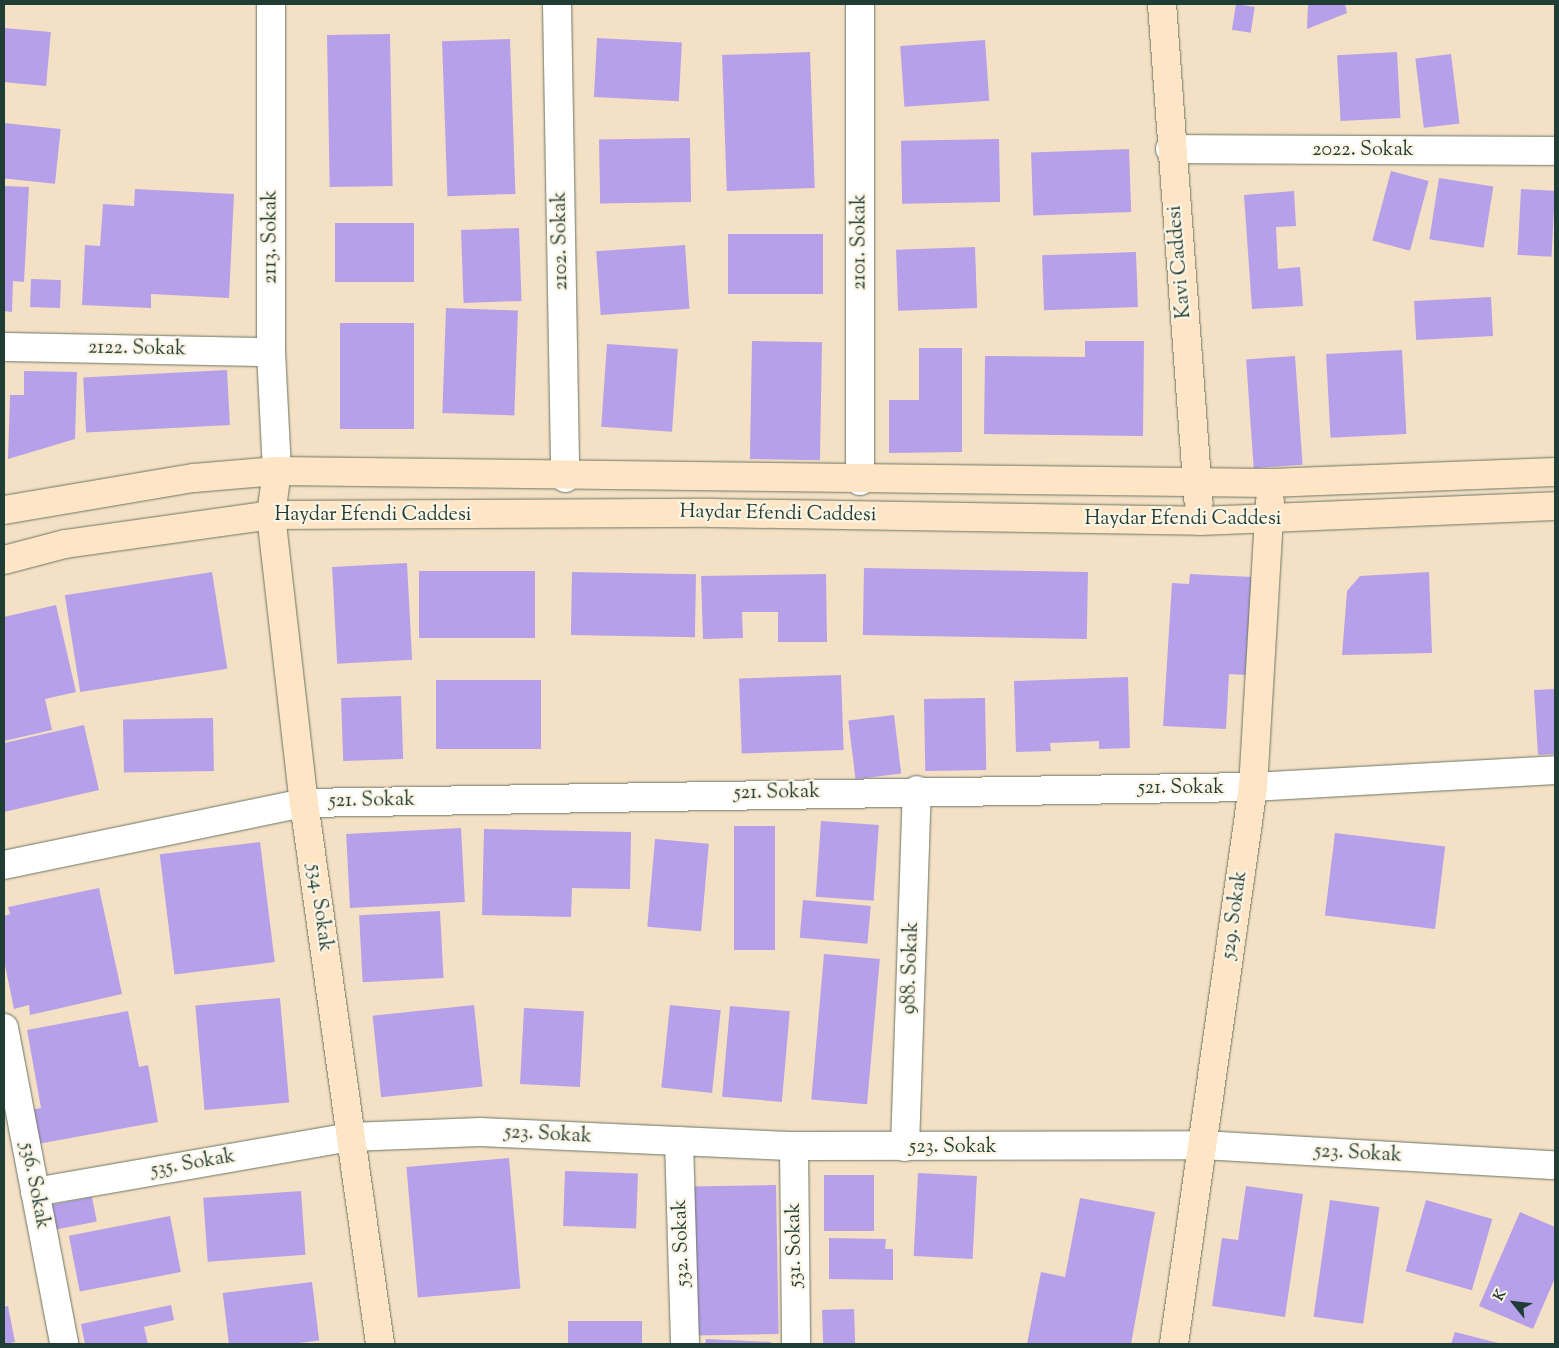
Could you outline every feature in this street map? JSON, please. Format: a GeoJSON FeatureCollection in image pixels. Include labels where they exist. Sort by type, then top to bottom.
{"type":"FeatureCollection","features":[{"type":"Feature","properties":{"kind":"main road","name":"Kavi Caddesi"},"geometry":{"type":"LineString","coordinates":[[1162,4],[1170,150],[1199,483],[1200,521]]}},
{"type":"Feature","properties":{"kind":"main road","name":"Haydar Efendi Caddesi"},"geometry":{"type":"LineString","coordinates":[[4,510],[194,478],[277,471],[565,478],[1199,483],[1270,483],[1555,472]]}},
{"type":"Feature","properties":{"kind":"main road","name":"534. Sokak"},"geometry":{"type":"LineString","coordinates":[[277,471],[270,515],[304,803],[380,1344]]}},
{"type":"Feature","properties":{"kind":"main road","name":"529. Sokak"},"geometry":{"type":"LineString","coordinates":[[1174,1344],[1253,787],[1270,483]]}},
{"type":"Feature","properties":{"kind":"main road","name":"Haydar Efendi Caddesi"},"geometry":{"type":"LineString","coordinates":[[4,560],[65,544],[270,515],[712,513],[1200,521],[1269,520],[1555,506]]}},
{"type":"Feature","properties":{"kind":"street","name":"2113. Sokak"},"geometry":{"type":"LineString","coordinates":[[271,4],[271,352],[277,471]]}},
{"type":"Feature","properties":{"kind":"street","name":"2102. Sokak"},"geometry":{"type":"LineString","coordinates":[[557,4],[565,478]]}},
{"type":"Feature","properties":{"kind":"street","name":"2101. Sokak"},"geometry":{"type":"LineString","coordinates":[[860,4],[860,481]]}},
{"type":"Feature","properties":{"kind":"street","name":"2022. Sokak"},"geometry":{"type":"LineString","coordinates":[[1170,150],[1555,151]]}},
{"type":"Feature","properties":{"kind":"street","name":"2122. Sokak"},"geometry":{"type":"LineString","coordinates":[[4,347],[271,352]]}},
{"type":"Feature","properties":{"kind":"street","name":"521. Sokak"},"geometry":{"type":"LineString","coordinates":[[4,865],[304,803],[917,790],[1253,787],[1555,770]]}},
{"type":"Feature","properties":{"kind":"street","name":"988. Sokak"},"geometry":{"type":"LineString","coordinates":[[905,1147],[917,790]]}},
{"type":"Feature","properties":{"kind":"street","name":"536. Sokak"},"geometry":{"type":"LineString","coordinates":[[4,1028],[64,1344]]}},
{"type":"Feature","properties":{"kind":"street","name":"523. Sokak"},"geometry":{"type":"LineString","coordinates":[[350,1136],[480,1132],[794,1146],[1203,1146],[1555,1165]]}},
{"type":"Feature","properties":{"kind":"street","name":"535. Sokak"},"geometry":{"type":"LineString","coordinates":[[35,1192],[350,1136]]}},
{"type":"Feature","properties":{"kind":"street","name":"532. Sokak"},"geometry":{"type":"LineString","coordinates":[[679,1141],[685,1344]]}},
{"type":"Feature","properties":{"kind":"street","name":"531. Sokak"},"geometry":{"type":"LineString","coordinates":[[794,1146],[796,1344]]}},
{"type":"Feature","properties":{"kind":"building"},"geometry":{"type":"Polygon","coordinates":[[[1236,4],[1255,7],[1251,33],[1232,30],[1236,4]]]}},
{"type":"Feature","properties":{"kind":"building"},"geometry":{"type":"Polygon","coordinates":[[[1308,4],[1345,4],[1347,13],[1307,29],[1308,4]]]}},
{"type":"Feature","properties":{"kind":"building"},"geometry":{"type":"Polygon","coordinates":[[[4,28],[51,32],[46,86],[4,82],[4,28]]]}},
{"type":"Feature","properties":{"kind":"building"},"geometry":{"type":"Polygon","coordinates":[[[390,34],[393,186],[330,187],[327,35],[390,34]]]}},
{"type":"Feature","properties":{"kind":"building"},"geometry":{"type":"Polygon","coordinates":[[[597,38],[682,42],[679,101],[594,97],[597,38]]]}},
{"type":"Feature","properties":{"kind":"building"},"geometry":{"type":"Polygon","coordinates":[[[510,39],[515,194],[447,196],[442,41],[510,39]]]}},
{"type":"Feature","properties":{"kind":"building"},"geometry":{"type":"Polygon","coordinates":[[[985,40],[989,101],[904,107],[900,46],[985,40]]]}},
{"type":"Feature","properties":{"kind":"building"},"geometry":{"type":"Polygon","coordinates":[[[810,52],[815,188],[727,191],[722,55],[810,52]]]}},
{"type":"Feature","properties":{"kind":"building"},"geometry":{"type":"Polygon","coordinates":[[[1397,52],[1400,118],[1341,121],[1337,55],[1397,52]]]}},
{"type":"Feature","properties":{"kind":"building"},"geometry":{"type":"Polygon","coordinates":[[[1451,54],[1460,123],[1424,128],[1415,58],[1451,54]]]}},
{"type":"Feature","properties":{"kind":"building"},"geometry":{"type":"Polygon","coordinates":[[[4,123],[61,129],[55,184],[4,178],[4,123]]]}},
{"type":"Feature","properties":{"kind":"building"},"geometry":{"type":"Polygon","coordinates":[[[690,138],[691,202],[600,204],[599,140],[690,138]]]}},
{"type":"Feature","properties":{"kind":"building"},"geometry":{"type":"Polygon","coordinates":[[[999,139],[1000,202],[902,204],[901,141],[999,139]]]}},
{"type":"Feature","properties":{"kind":"building"},"geometry":{"type":"Polygon","coordinates":[[[1129,149],[1131,212],[1033,215],[1031,152],[1129,149]]]}},
{"type":"Feature","properties":{"kind":"building"},"geometry":{"type":"Polygon","coordinates":[[[1391,171],[1429,181],[1410,251],[1372,241],[1391,171]]]}},
{"type":"Feature","properties":{"kind":"building"},"geometry":{"type":"Polygon","coordinates":[[[1439,178],[1493,187],[1484,248],[1429,239],[1439,178]]]}},
{"type":"Feature","properties":{"kind":"building"},"geometry":{"type":"Polygon","coordinates":[[[4,186],[29,187],[24,282],[13,281],[12,312],[4,311],[4,186]]]}},
{"type":"Feature","properties":{"kind":"building"},"geometry":{"type":"Polygon","coordinates":[[[135,189],[234,194],[229,298],[151,294],[151,308],[82,305],[85,245],[100,246],[103,204],[134,206],[135,189]]]}},
{"type":"Feature","properties":{"kind":"building"},"geometry":{"type":"Polygon","coordinates":[[[1521,189],[1555,191],[1551,257],[1518,255],[1521,189]]]}},
{"type":"Feature","properties":{"kind":"building"},"geometry":{"type":"Polygon","coordinates":[[[1294,191],[1296,226],[1276,227],[1278,269],[1300,267],[1303,306],[1252,309],[1244,195],[1294,191]]]}},
{"type":"Feature","properties":{"kind":"building"},"geometry":{"type":"Polygon","coordinates":[[[335,223],[414,223],[414,282],[335,282],[335,223]]]}},
{"type":"Feature","properties":{"kind":"building"},"geometry":{"type":"Polygon","coordinates":[[[519,228],[522,301],[464,303],[461,230],[519,228]]]}},
{"type":"Feature","properties":{"kind":"building"},"geometry":{"type":"Polygon","coordinates":[[[728,234],[823,234],[823,294],[728,294],[728,234]]]}},
{"type":"Feature","properties":{"kind":"building"},"geometry":{"type":"Polygon","coordinates":[[[685,245],[689,309],[601,315],[596,251],[685,245]]]}},
{"type":"Feature","properties":{"kind":"building"},"geometry":{"type":"Polygon","coordinates":[[[975,247],[977,308],[898,311],[896,250],[975,247]]]}},
{"type":"Feature","properties":{"kind":"building"},"geometry":{"type":"Polygon","coordinates":[[[1136,252],[1138,307],[1044,310],[1042,255],[1136,252]]]}},
{"type":"Feature","properties":{"kind":"building"},"geometry":{"type":"Polygon","coordinates":[[[31,279],[61,280],[60,308],[30,307],[31,279]]]}},
{"type":"Feature","properties":{"kind":"building"},"geometry":{"type":"Polygon","coordinates":[[[1491,297],[1493,336],[1416,340],[1414,301],[1491,297]]]}},
{"type":"Feature","properties":{"kind":"building"},"geometry":{"type":"Polygon","coordinates":[[[446,308],[518,311],[514,415],[442,413],[446,308]]]}},
{"type":"Feature","properties":{"kind":"building"},"geometry":{"type":"Polygon","coordinates":[[[340,323],[414,323],[414,429],[340,429],[340,323]]]}},
{"type":"Feature","properties":{"kind":"building"},"geometry":{"type":"Polygon","coordinates":[[[752,341],[822,342],[820,460],[750,459],[752,341]]]}},
{"type":"Feature","properties":{"kind":"building"},"geometry":{"type":"Polygon","coordinates":[[[1085,341],[1144,341],[1143,436],[984,434],[985,356],[1085,357],[1085,341]]]}},
{"type":"Feature","properties":{"kind":"building"},"geometry":{"type":"Polygon","coordinates":[[[607,344],[678,349],[672,432],[601,427],[607,344]]]}},
{"type":"Feature","properties":{"kind":"building"},"geometry":{"type":"Polygon","coordinates":[[[919,348],[962,348],[962,452],[889,453],[889,400],[919,400],[919,348]]]}},
{"type":"Feature","properties":{"kind":"building"},"geometry":{"type":"Polygon","coordinates":[[[1402,350],[1406,434],[1331,438],[1326,354],[1402,350]]]}},
{"type":"Feature","properties":{"kind":"building"},"geometry":{"type":"Polygon","coordinates":[[[1295,356],[1303,465],[1254,468],[1246,359],[1295,356]]]}},
{"type":"Feature","properties":{"kind":"building"},"geometry":{"type":"Polygon","coordinates":[[[227,370],[230,425],[86,432],[83,378],[227,370]]]}},
{"type":"Feature","properties":{"kind":"building"},"geometry":{"type":"Polygon","coordinates":[[[24,371],[77,372],[75,439],[8,459],[10,395],[24,395],[24,371]]]}},
{"type":"Feature","properties":{"kind":"building"},"geometry":{"type":"Polygon","coordinates":[[[407,563],[412,660],[337,664],[332,567],[407,563]]]}},
{"type":"Feature","properties":{"kind":"building"},"geometry":{"type":"Polygon","coordinates":[[[864,568],[1088,572],[1087,639],[863,635],[864,568]]]}},
{"type":"Feature","properties":{"kind":"building"},"geometry":{"type":"Polygon","coordinates":[[[419,571],[535,571],[535,638],[419,638],[419,571]]]}},
{"type":"Feature","properties":{"kind":"building"},"geometry":{"type":"Polygon","coordinates":[[[212,572],[227,669],[80,692],[65,595],[212,572]]]}},
{"type":"Feature","properties":{"kind":"building"},"geometry":{"type":"Polygon","coordinates":[[[572,572],[696,574],[695,637],[571,635],[572,572]]]}},
{"type":"Feature","properties":{"kind":"building"},"geometry":{"type":"Polygon","coordinates":[[[1429,572],[1432,653],[1342,655],[1347,591],[1360,576],[1429,572]]]}},
{"type":"Feature","properties":{"kind":"building"},"geometry":{"type":"Polygon","coordinates":[[[826,574],[827,642],[778,642],[778,612],[742,612],[743,638],[703,639],[701,576],[826,574]]]}},
{"type":"Feature","properties":{"kind":"building"},"geometry":{"type":"Polygon","coordinates":[[[1190,574],[1252,577],[1246,675],[1229,674],[1226,729],[1163,726],[1172,583],[1189,584],[1190,574]]]}},
{"type":"Feature","properties":{"kind":"building"},"geometry":{"type":"Polygon","coordinates":[[[56,605],[76,692],[45,699],[52,730],[4,741],[4,617],[56,605]]]}},
{"type":"Feature","properties":{"kind":"building"},"geometry":{"type":"Polygon","coordinates":[[[841,675],[844,750],[742,754],[739,679],[841,675]]]}},
{"type":"Feature","properties":{"kind":"building"},"geometry":{"type":"Polygon","coordinates":[[[1128,677],[1130,748],[1099,749],[1099,741],[1050,743],[1051,751],[1016,752],[1014,681],[1128,677]]]}},
{"type":"Feature","properties":{"kind":"building"},"geometry":{"type":"Polygon","coordinates":[[[436,680],[541,680],[541,749],[436,749],[436,680]]]}},
{"type":"Feature","properties":{"kind":"building"},"geometry":{"type":"Polygon","coordinates":[[[1555,689],[1555,754],[1538,755],[1534,690],[1555,689]]]}},
{"type":"Feature","properties":{"kind":"building"},"geometry":{"type":"Polygon","coordinates":[[[401,696],[403,759],[343,761],[341,698],[401,696]]]}},
{"type":"Feature","properties":{"kind":"building"},"geometry":{"type":"Polygon","coordinates":[[[985,698],[986,770],[925,771],[924,699],[985,698]]]}},
{"type":"Feature","properties":{"kind":"building"},"geometry":{"type":"Polygon","coordinates":[[[894,715],[901,774],[856,779],[848,721],[894,715]]]}},
{"type":"Feature","properties":{"kind":"building"},"geometry":{"type":"Polygon","coordinates":[[[213,718],[214,771],[124,773],[123,720],[213,718]]]}},
{"type":"Feature","properties":{"kind":"building"},"geometry":{"type":"Polygon","coordinates":[[[84,725],[99,790],[4,812],[4,743],[84,725]]]}},
{"type":"Feature","properties":{"kind":"building"},"geometry":{"type":"Polygon","coordinates":[[[821,821],[879,825],[874,901],[816,897],[821,821]]]}},
{"type":"Feature","properties":{"kind":"building"},"geometry":{"type":"Polygon","coordinates":[[[734,826],[775,826],[775,950],[734,950],[734,826]]]}},
{"type":"Feature","properties":{"kind":"building"},"geometry":{"type":"Polygon","coordinates":[[[461,828],[465,902],[350,908],[346,834],[461,828]]]}},
{"type":"Feature","properties":{"kind":"building"},"geometry":{"type":"Polygon","coordinates":[[[484,829],[631,832],[630,889],[572,888],[571,917],[482,915],[484,829]]]}},
{"type":"Feature","properties":{"kind":"building"},"geometry":{"type":"Polygon","coordinates":[[[1335,833],[1445,847],[1435,929],[1325,915],[1335,833]]]}},
{"type":"Feature","properties":{"kind":"building"},"geometry":{"type":"Polygon","coordinates":[[[655,839],[709,844],[701,931],[647,927],[655,839]]]}},
{"type":"Feature","properties":{"kind":"building"},"geometry":{"type":"Polygon","coordinates":[[[260,842],[275,962],[174,974],[160,854],[260,842]]]}},
{"type":"Feature","properties":{"kind":"building"},"geometry":{"type":"Polygon","coordinates":[[[99,888],[122,994],[30,1015],[29,1005],[14,1009],[4,960],[4,916],[10,914],[8,907],[99,888]]]}},
{"type":"Feature","properties":{"kind":"building"},"geometry":{"type":"Polygon","coordinates":[[[803,900],[871,906],[867,944],[800,938],[803,900]]]}},
{"type":"Feature","properties":{"kind":"building"},"geometry":{"type":"Polygon","coordinates":[[[440,911],[444,978],[363,982],[359,915],[440,911]]]}},
{"type":"Feature","properties":{"kind":"building"},"geometry":{"type":"Polygon","coordinates":[[[824,954],[880,959],[867,1104],[811,1099],[824,954]]]}},
{"type":"Feature","properties":{"kind":"building"},"geometry":{"type":"Polygon","coordinates":[[[280,998],[289,1103],[204,1110],[195,1005],[280,998]]]}},
{"type":"Feature","properties":{"kind":"building"},"geometry":{"type":"Polygon","coordinates":[[[474,1005],[483,1087],[381,1097],[373,1016],[474,1005]]]}},
{"type":"Feature","properties":{"kind":"building"},"geometry":{"type":"Polygon","coordinates":[[[670,1005],[721,1010],[712,1093],[661,1088],[670,1005]]]}},
{"type":"Feature","properties":{"kind":"building"},"geometry":{"type":"Polygon","coordinates":[[[730,1006],[790,1011],[782,1102],[722,1097],[730,1006]]]}},
{"type":"Feature","properties":{"kind":"building"},"geometry":{"type":"Polygon","coordinates":[[[524,1008],[584,1011],[580,1087],[520,1084],[524,1008]]]}},
{"type":"Feature","properties":{"kind":"building"},"geometry":{"type":"Polygon","coordinates":[[[128,1011],[139,1067],[148,1065],[158,1122],[32,1145],[26,1111],[41,1108],[27,1030],[128,1011]]]}},
{"type":"Feature","properties":{"kind":"building"},"geometry":{"type":"Polygon","coordinates":[[[509,1158],[520,1289],[418,1297],[406,1167],[509,1158]]]}},
{"type":"Feature","properties":{"kind":"building"},"geometry":{"type":"Polygon","coordinates":[[[565,1171],[638,1174],[636,1229],[563,1226],[565,1171]]]}},
{"type":"Feature","properties":{"kind":"building"},"geometry":{"type":"Polygon","coordinates":[[[918,1173],[977,1176],[973,1259],[914,1256],[918,1173]]]}},
{"type":"Feature","properties":{"kind":"building"},"geometry":{"type":"Polygon","coordinates":[[[824,1175],[874,1175],[874,1231],[824,1231],[824,1175]]]}},
{"type":"Feature","properties":{"kind":"building"},"geometry":{"type":"Polygon","coordinates":[[[776,1185],[779,1334],[696,1335],[693,1186],[776,1185]]]}},
{"type":"Feature","properties":{"kind":"building"},"geometry":{"type":"Polygon","coordinates":[[[1246,1186],[1303,1194],[1285,1317],[1212,1306],[1222,1238],[1238,1240],[1246,1186]]]}},
{"type":"Feature","properties":{"kind":"building"},"geometry":{"type":"Polygon","coordinates":[[[301,1191],[305,1255],[208,1262],[203,1198],[301,1191]]]}},
{"type":"Feature","properties":{"kind":"building"},"geometry":{"type":"Polygon","coordinates":[[[92,1197],[97,1222],[50,1231],[45,1206],[92,1197]]]}},
{"type":"Feature","properties":{"kind":"building"},"geometry":{"type":"Polygon","coordinates":[[[1080,1198],[1155,1212],[1131,1344],[1027,1344],[1041,1272],[1065,1277],[1080,1198]]]}},
{"type":"Feature","properties":{"kind":"building"},"geometry":{"type":"Polygon","coordinates":[[[1330,1200],[1380,1207],[1363,1324],[1314,1317],[1330,1200]]]}},
{"type":"Feature","properties":{"kind":"building"},"geometry":{"type":"Polygon","coordinates":[[[1426,1200],[1492,1219],[1472,1290],[1406,1271],[1426,1200]]]}},
{"type":"Feature","properties":{"kind":"building"},"geometry":{"type":"Polygon","coordinates":[[[1520,1212],[1555,1227],[1555,1278],[1533,1329],[1479,1306],[1520,1212]]]}},
{"type":"Feature","properties":{"kind":"building"},"geometry":{"type":"Polygon","coordinates":[[[170,1216],[181,1272],[80,1292],[69,1236],[170,1216]]]}},
{"type":"Feature","properties":{"kind":"building"},"geometry":{"type":"Polygon","coordinates":[[[829,1238],[886,1239],[885,1249],[893,1249],[893,1280],[829,1279],[829,1238]]]}},
{"type":"Feature","properties":{"kind":"building"},"geometry":{"type":"Polygon","coordinates":[[[312,1282],[319,1341],[291,1344],[229,1344],[223,1293],[312,1282]]]}},
{"type":"Feature","properties":{"kind":"building"},"geometry":{"type":"Polygon","coordinates":[[[171,1305],[174,1320],[144,1327],[148,1344],[85,1344],[81,1324],[171,1305]]]}},
{"type":"Feature","properties":{"kind":"building"},"geometry":{"type":"Polygon","coordinates":[[[8,1306],[15,1342],[4,1344],[4,1307],[8,1306]]]}},
{"type":"Feature","properties":{"kind":"building"},"geometry":{"type":"Polygon","coordinates":[[[854,1309],[855,1344],[823,1344],[822,1310],[854,1309]]]}},
{"type":"Feature","properties":{"kind":"building"},"geometry":{"type":"Polygon","coordinates":[[[568,1321],[642,1321],[642,1344],[568,1344],[568,1321]]]}},
{"type":"Feature","properties":{"kind":"building"},"geometry":{"type":"Polygon","coordinates":[[[1455,1332],[1502,1344],[1451,1344],[1455,1332]]]}},
{"type":"Feature","properties":{"kind":"building"},"geometry":{"type":"Polygon","coordinates":[[[706,1339],[771,1342],[771,1344],[705,1344],[706,1339]]]}}]}
